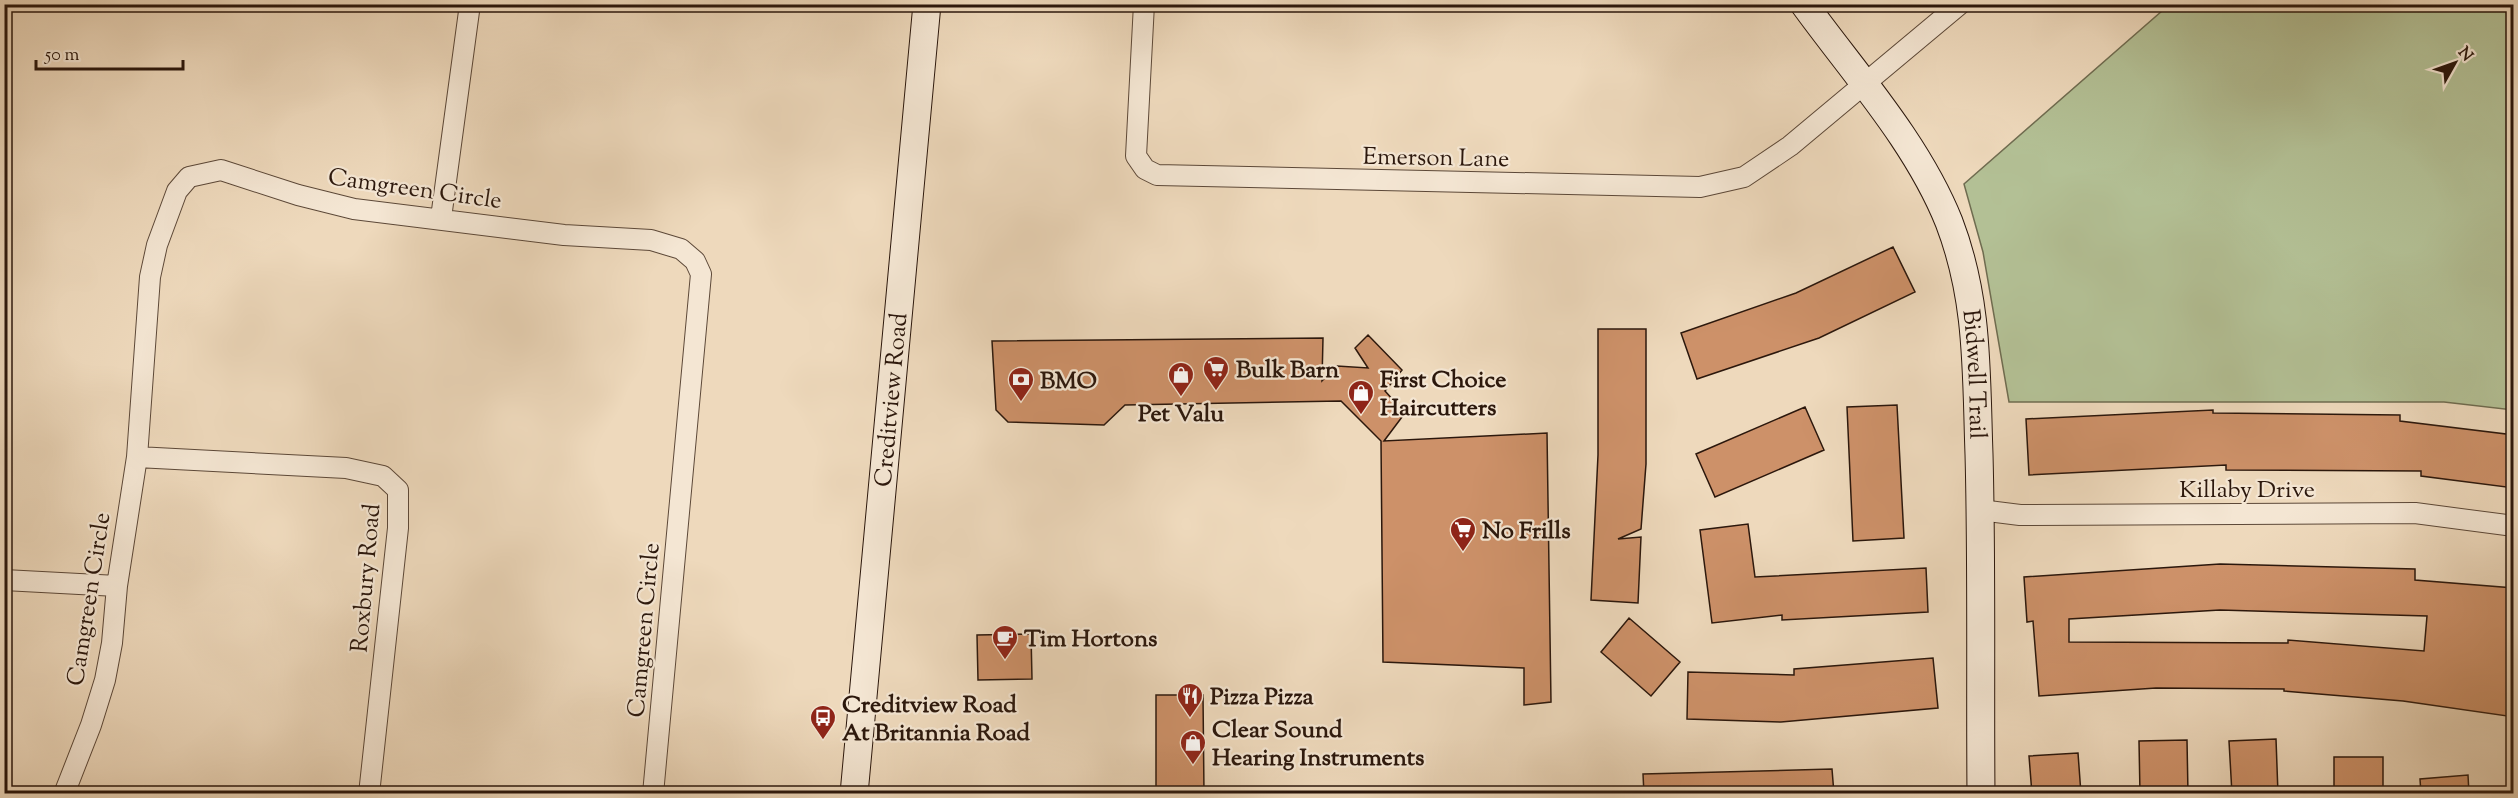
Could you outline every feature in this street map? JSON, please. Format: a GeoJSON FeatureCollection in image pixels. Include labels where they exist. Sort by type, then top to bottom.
{"type":"FeatureCollection","features":[{"type":"Feature","properties":{"kind":"street"},"geometry":{"type":"LineString","coordinates":[[441,218],[470,4]]}},
{"type":"Feature","properties":{"kind":"street","name":"Creditview Road"},"geometry":{"type":"LineString","coordinates":[[854,794],[927,4]]}},
{"type":"Feature","properties":{"kind":"street","name":"Emerson Lane"},"geometry":{"type":"LineString","coordinates":[[1144,4],[1136,156],[1145,169],[1157,175],[1701,187],[1744,177],[1790,146],[1863,85]]}},
{"type":"Feature","properties":{"kind":"street","name":"Bidwell Trail"},"geometry":{"type":"LineString","coordinates":[[1804,4],[1928,179],[1948,222],[1966,274],[1976,340],[1980,510],[1980,794]]}},
{"type":"Feature","properties":{"kind":"street"},"geometry":{"type":"LineString","coordinates":[[1863,85],[1960,4]]}},
{"type":"Feature","properties":{"kind":"street","name":"Camgreen Circle"},"geometry":{"type":"LineString","coordinates":[[64,794],[91,725],[105,680],[112,643],[117,586],[137,457],[150,278],[157,245],[177,191],[189,177],[221,170],[298,195],[354,209],[564,235],[651,240],[681,249],[694,261],[701,274],[653,794]]}},
{"type":"Feature","properties":{"kind":"street","name":"Roxbury Road"},"geometry":{"type":"LineString","coordinates":[[137,457],[346,468],[383,476],[398,490],[398,528],[369,794]]}},
{"type":"Feature","properties":{"kind":"street","name":"Killaby Drive"},"geometry":{"type":"LineString","coordinates":[[1980,510],[2020,515],[2415,513],[2514,526]]}},
{"type":"Feature","properties":{"kind":"street"},"geometry":{"type":"LineString","coordinates":[[4,580],[117,586]]}},
{"type":"Feature","properties":{"kind":"green space"},"geometry":{"type":"Polygon","coordinates":[[[2170,4],[2513,5],[2513,410],[2444,402],[2009,402],[1983,252],[1964,184],[2170,4]]]}},
{"type":"Feature","properties":{"kind":"building"},"geometry":{"type":"Polygon","coordinates":[[[1893,247],[1915,292],[1819,338],[1697,379],[1681,333],[1796,293],[1893,247]]]}},
{"type":"Feature","properties":{"kind":"building"},"geometry":{"type":"Polygon","coordinates":[[[1598,329],[1646,329],[1646,464],[1641,529],[1618,539],[1641,537],[1638,603],[1591,600],[1598,455],[1598,329]]]}},
{"type":"Feature","properties":{"kind":"building"},"geometry":{"type":"Polygon","coordinates":[[[1368,335],[1402,370],[1385,391],[1405,413],[1384,441],[1547,433],[1551,702],[1524,705],[1524,668],[1383,662],[1381,441],[1341,401],[1125,405],[1104,425],[1008,422],[996,410],[992,341],[1323,338],[1322,381],[1337,366],[1368,368],[1355,348],[1368,335]]]}},
{"type":"Feature","properties":{"kind":"building"},"geometry":{"type":"Polygon","coordinates":[[[1897,405],[1904,538],[1853,541],[1847,407],[1897,405]]]}},
{"type":"Feature","properties":{"kind":"building"},"geometry":{"type":"Polygon","coordinates":[[[1805,407],[1824,450],[1715,497],[1696,454],[1805,407]]]}},
{"type":"Feature","properties":{"kind":"building"},"geometry":{"type":"Polygon","coordinates":[[[2213,410],[2213,413],[2400,415],[2400,421],[2514,435],[2514,488],[2421,476],[2421,471],[2226,470],[2226,465],[2029,475],[2026,419],[2213,410]]]}},
{"type":"Feature","properties":{"kind":"building"},"geometry":{"type":"Polygon","coordinates":[[[1748,524],[1755,577],[1926,568],[1928,612],[1782,620],[1782,615],[1712,623],[1700,530],[1748,524]]]}},
{"type":"Feature","properties":{"kind":"building"},"geometry":{"type":"Polygon","coordinates":[[[2220,564],[2415,569],[2415,580],[2514,588],[2514,717],[2403,701],[2284,691],[2284,689],[2156,688],[2039,696],[2033,621],[2027,622],[2024,577],[2220,564]],[[2220,610],[2069,619],[2069,642],[2288,643],[2288,640],[2424,651],[2427,616],[2220,610]]]}},
{"type":"Feature","properties":{"kind":"building"},"geometry":{"type":"Polygon","coordinates":[[[1629,618],[1680,662],[1651,696],[1601,652],[1629,618]]]}},
{"type":"Feature","properties":{"kind":"building","name":"Tim Hortons"},"geometry":{"type":"Polygon","coordinates":[[[1031,634],[1032,679],[978,680],[977,635],[1031,634]]]}},
{"type":"Feature","properties":{"kind":"building"},"geometry":{"type":"Polygon","coordinates":[[[1933,658],[1938,708],[1781,722],[1687,719],[1688,672],[1794,675],[1794,669],[1933,658]]]}},
{"type":"Feature","properties":{"kind":"building"},"geometry":{"type":"Polygon","coordinates":[[[1156,695],[1203,695],[1204,794],[1156,794],[1156,695]]]}},
{"type":"Feature","properties":{"kind":"building"},"geometry":{"type":"Polygon","coordinates":[[[2276,739],[2278,794],[2232,794],[2229,741],[2276,739]]]}},
{"type":"Feature","properties":{"kind":"building"},"geometry":{"type":"Polygon","coordinates":[[[2187,740],[2188,794],[2140,794],[2139,741],[2187,740]]]}},
{"type":"Feature","properties":{"kind":"building"},"geometry":{"type":"Polygon","coordinates":[[[2078,753],[2081,794],[2032,794],[2029,756],[2078,753]]]}},
{"type":"Feature","properties":{"kind":"building"},"geometry":{"type":"Polygon","coordinates":[[[2334,757],[2383,757],[2383,794],[2334,794],[2334,757]]]}},
{"type":"Feature","properties":{"kind":"building"},"geometry":{"type":"Polygon","coordinates":[[[1832,769],[1834,794],[1644,794],[1643,774],[1832,769]]]}},
{"type":"Feature","properties":{"kind":"building"},"geometry":{"type":"Polygon","coordinates":[[[2468,775],[2469,794],[2421,794],[2420,779],[2468,775]]]}},
{"type":"Feature","properties":{"kind":"place","name":"Bulk Barn"},"geometry":{"type":"Point","coordinates":[1216,392]}},
{"type":"Feature","properties":{"kind":"place","name":"Pet Valu"},"geometry":{"type":"Point","coordinates":[1181,398]}},
{"type":"Feature","properties":{"kind":"place","name":"BMO"},"geometry":{"type":"Point","coordinates":[1021,403]}},
{"type":"Feature","properties":{"kind":"place","name":"First Choice Haircutters"},"geometry":{"type":"Point","coordinates":[1361,416]}},
{"type":"Feature","properties":{"kind":"place","name":"No Frills"},"geometry":{"type":"Point","coordinates":[1463,553]}},
{"type":"Feature","properties":{"kind":"place","name":"Tim Hortons"},"geometry":{"type":"Point","coordinates":[1005,661]}},
{"type":"Feature","properties":{"kind":"place","name":"Pizza Pizza"},"geometry":{"type":"Point","coordinates":[1190,719]}},
{"type":"Feature","properties":{"kind":"place","name":"Creditview Road At Britannia Road"},"geometry":{"type":"Point","coordinates":[823,741]}},
{"type":"Feature","properties":{"kind":"place","name":"Clear Sound Hearing Instruments"},"geometry":{"type":"Point","coordinates":[1193,766]}}]}
